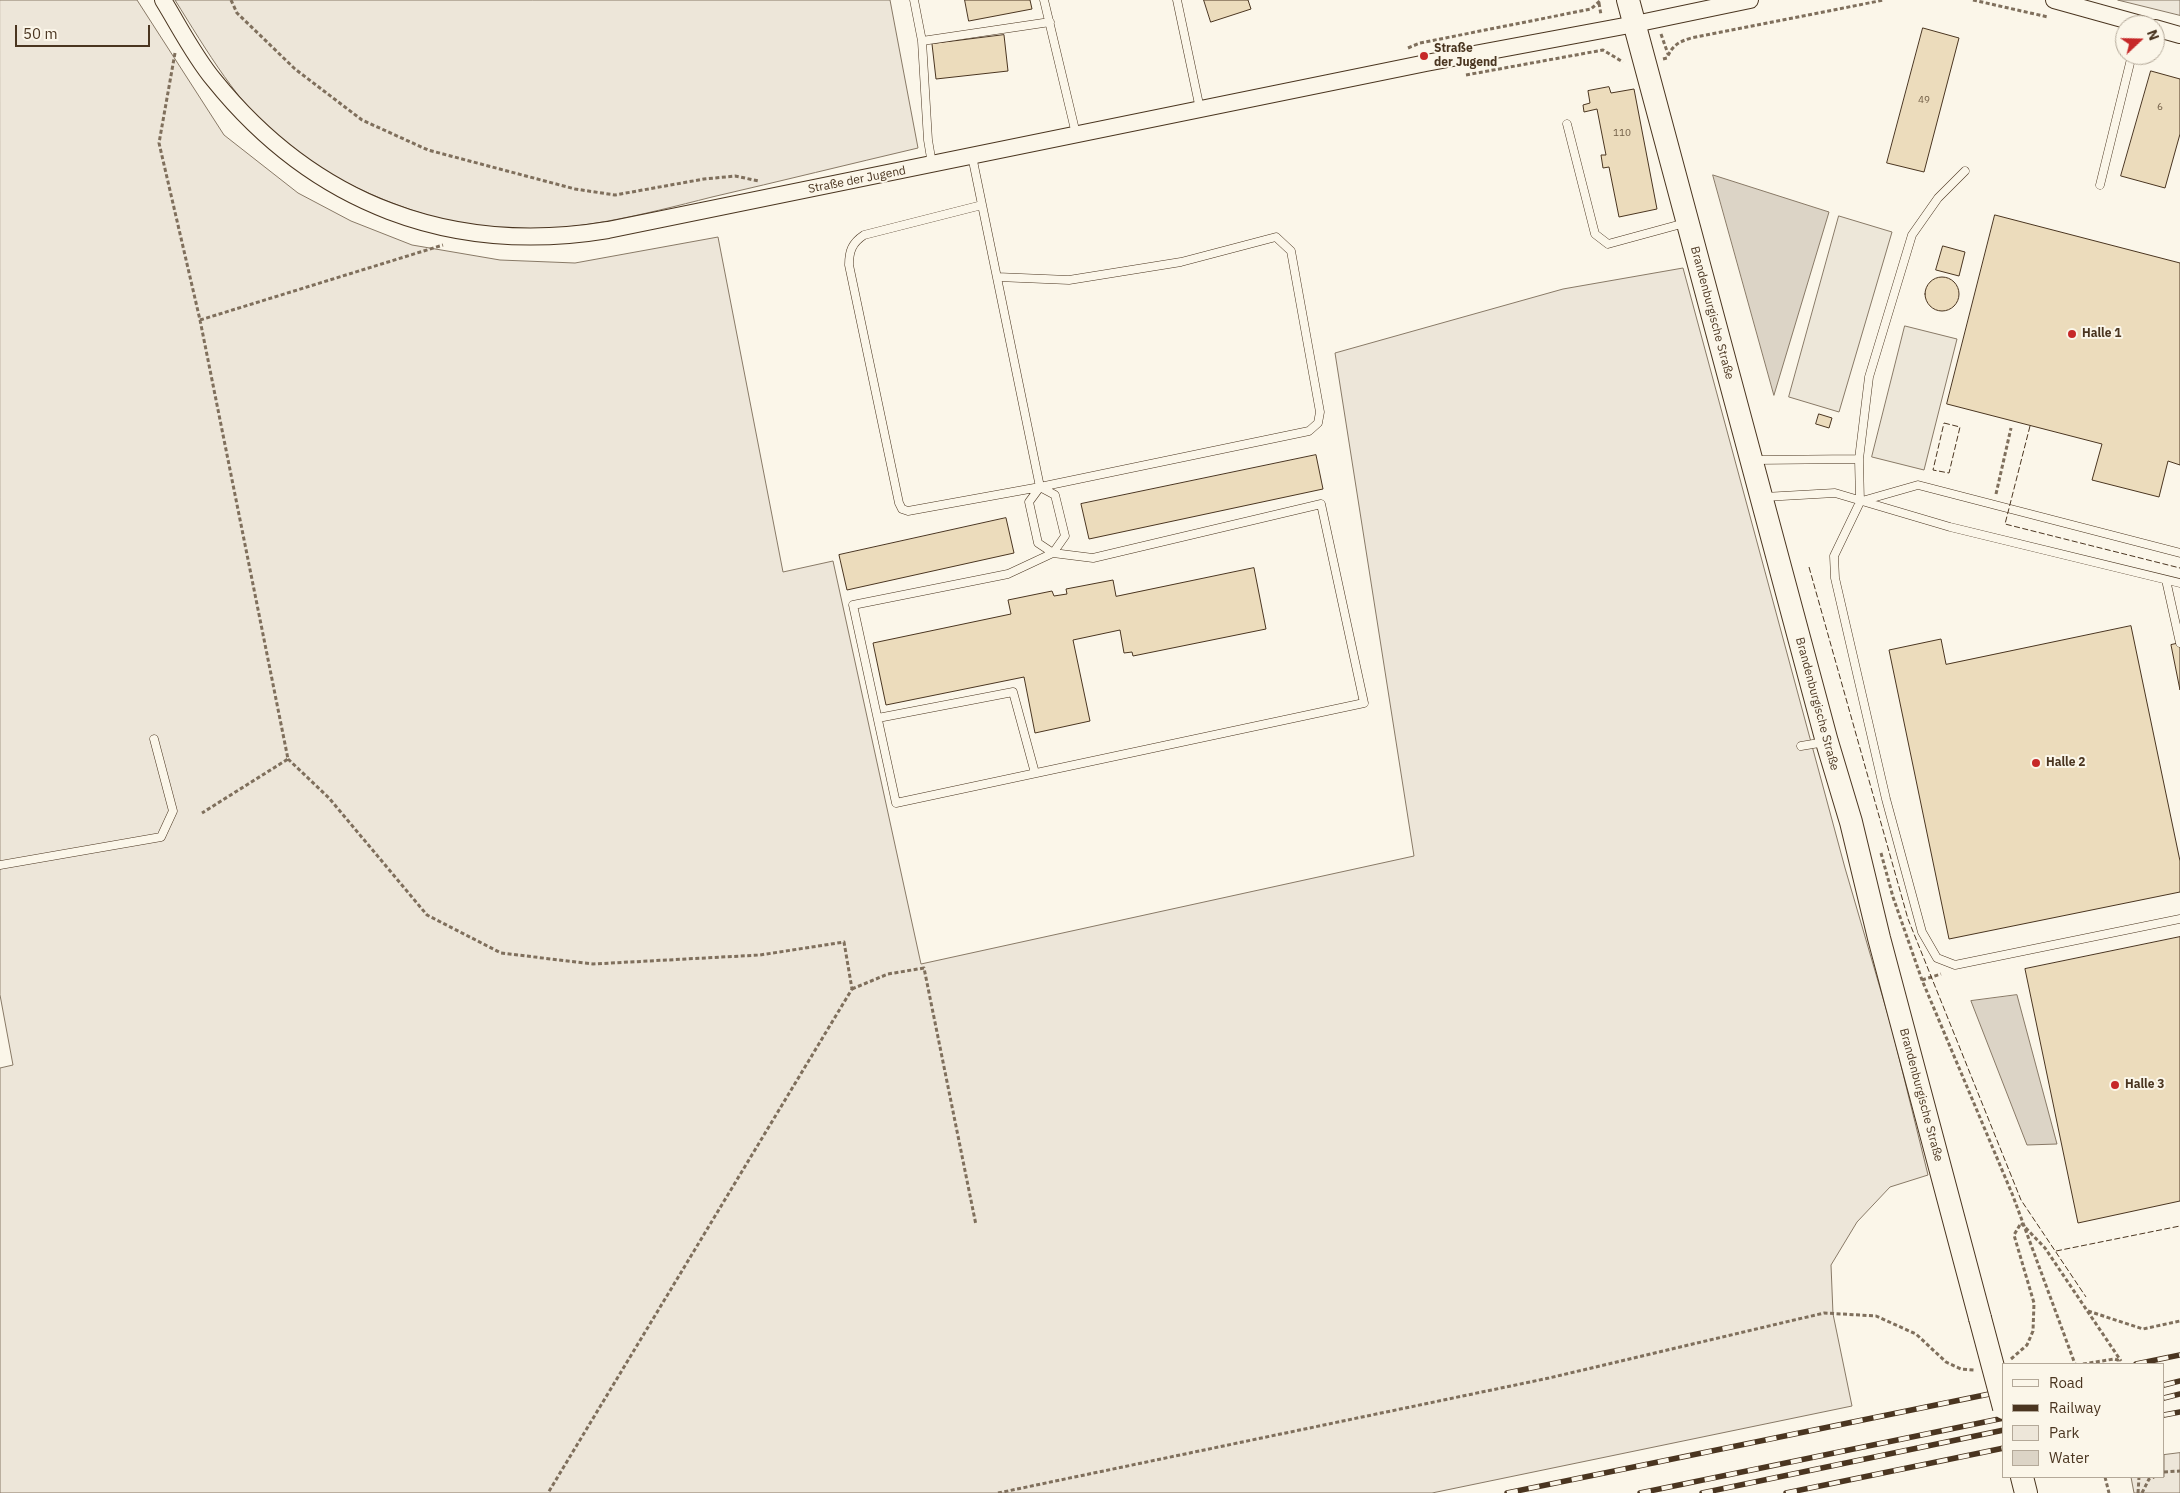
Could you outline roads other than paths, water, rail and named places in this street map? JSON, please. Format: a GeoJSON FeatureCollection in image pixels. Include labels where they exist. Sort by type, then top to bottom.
{"type":"FeatureCollection","features":[{"type":"Feature","properties":{"kind":"street","name":"Straße der Jugend"},"geometry":{"type":"LineString","coordinates":[[163,0],[212,78],[242,112],[282,150],[321,178],[359,199],[421,222],[468,233],[531,237],[576,235],[933,165],[1463,55],[1635,24],[1750,0]]}},
{"type":"Feature","properties":{"kind":"street","name":"Brandenburgische Straße"},"geometry":{"type":"LineString","coordinates":[[1628,0],[1827,742],[1851,822],[1879,938],[2002,1400]]}},
{"type":"Feature","properties":{"kind":"street"},"geometry":{"type":"LineString","coordinates":[[2054,0],[2115,17]]}},
{"type":"Feature","properties":{"kind":"street"},"geometry":{"type":"LineString","coordinates":[[2165,31],[2180,35]]}},
{"type":"Feature","properties":{"kind":"street"},"geometry":{"type":"LineString","coordinates":[[2022,1478],[2026,1493]]}},
{"type":"Feature","properties":{"kind":"lane"},"geometry":{"type":"LineString","coordinates":[[914,0],[922,40],[928,140],[933,165]]}},
{"type":"Feature","properties":{"kind":"lane"},"geometry":{"type":"LineString","coordinates":[[1044,0],[1076,134]]}},
{"type":"Feature","properties":{"kind":"lane"},"geometry":{"type":"LineString","coordinates":[[1177,0],[1200,110]]}},
{"type":"Feature","properties":{"kind":"lane"},"geometry":{"type":"LineString","coordinates":[[922,40],[1050,22]]}},
{"type":"Feature","properties":{"kind":"lane"},"geometry":{"type":"LineString","coordinates":[[2100,184],[2130,65]]}},
{"type":"Feature","properties":{"kind":"lane"},"geometry":{"type":"LineString","coordinates":[[1567,124],[1595,234],[1608,244],[1687,223]]}},
{"type":"Feature","properties":{"kind":"lane"},"geometry":{"type":"LineString","coordinates":[[972,156],[1040,487],[1029,502],[1038,543],[1053,553],[1093,558],[1321,504],[1364,703],[896,803],[853,605],[1008,574],[1053,553],[1065,536],[1056,495],[1040,487]]}},
{"type":"Feature","properties":{"kind":"lane"},"geometry":{"type":"LineString","coordinates":[[1965,171],[1938,198],[1912,235],[1869,377],[1859,459],[1860,502],[1834,556],[1835,578],[1886,799],[1922,932],[1937,958],[1955,965],[2180,919]]}},
{"type":"Feature","properties":{"kind":"lane"},"geometry":{"type":"LineString","coordinates":[[982,205],[876,230],[856,240],[849,255],[849,265],[866,354],[899,503],[902,509],[908,511],[1040,487],[1309,431],[1318,423],[1320,412],[1291,251],[1276,237],[1180,262],[1069,280],[997,277]]}},
{"type":"Feature","properties":{"kind":"lane"},"geometry":{"type":"LineString","coordinates":[[1751,460],[1859,459]]}},
{"type":"Feature","properties":{"kind":"lane"},"geometry":{"type":"LineString","coordinates":[[1860,502],[1918,485],[2180,553]]}},
{"type":"Feature","properties":{"kind":"lane"},"geometry":{"type":"LineString","coordinates":[[1762,497],[1835,493],[1860,502],[1950,527],[2180,583]]}},
{"type":"Feature","properties":{"kind":"lane"},"geometry":{"type":"LineString","coordinates":[[2166,580],[2180,643]]}},
{"type":"Feature","properties":{"kind":"lane"},"geometry":{"type":"LineString","coordinates":[[878,718],[1013,692],[1035,773]]}},
{"type":"Feature","properties":{"kind":"lane"},"geometry":{"type":"LineString","coordinates":[[0,865],[161,837],[173,811],[154,739]]}},
{"type":"Feature","properties":{"kind":"lane"},"geometry":{"type":"LineString","coordinates":[[1801,746],[1827,742]]}},
{"type":"Feature","properties":{"kind":"water"},"geometry":{"type":"Polygon","coordinates":[[[1713,175],[1829,212],[1774,395],[1713,175]]]}},
{"type":"Feature","properties":{"kind":"water"},"geometry":{"type":"Polygon","coordinates":[[[2017,995],[2057,1144],[2027,1145],[1971,1001],[2017,995]]]}},
{"type":"Feature","properties":{"kind":"railway"},"geometry":{"type":"LineString","coordinates":[[2141,1363],[2180,1355]]}},
{"type":"Feature","properties":{"kind":"railway"},"geometry":{"type":"LineString","coordinates":[[2165,1385],[2180,1381]]}},
{"type":"Feature","properties":{"kind":"railway"},"geometry":{"type":"LineString","coordinates":[[1507,1493],[2002,1391]]}},
{"type":"Feature","properties":{"kind":"railway"},"geometry":{"type":"LineString","coordinates":[[2165,1398],[2180,1394]]}},
{"type":"Feature","properties":{"kind":"railway"},"geometry":{"type":"LineString","coordinates":[[2165,1415],[2180,1412]]}},
{"type":"Feature","properties":{"kind":"railway"},"geometry":{"type":"LineString","coordinates":[[1640,1493],[2002,1418]]}},
{"type":"Feature","properties":{"kind":"railway"},"geometry":{"type":"LineString","coordinates":[[1702,1493],[2002,1430]]}},
{"type":"Feature","properties":{"kind":"railway"},"geometry":{"type":"LineString","coordinates":[[1786,1493],[2002,1448]]}},
{"type":"Feature","properties":{"kind":"place","name":"Straße der Jugend"},"geometry":{"type":"Point","coordinates":[1424,56]}},
{"type":"Feature","properties":{"kind":"place","name":"Halle 1"},"geometry":{"type":"Point","coordinates":[2072,334]}},
{"type":"Feature","properties":{"kind":"place","name":"Halle 2"},"geometry":{"type":"Point","coordinates":[2036,763]}},
{"type":"Feature","properties":{"kind":"place","name":"Halle 3"},"geometry":{"type":"Point","coordinates":[2115,1085]}}]}
